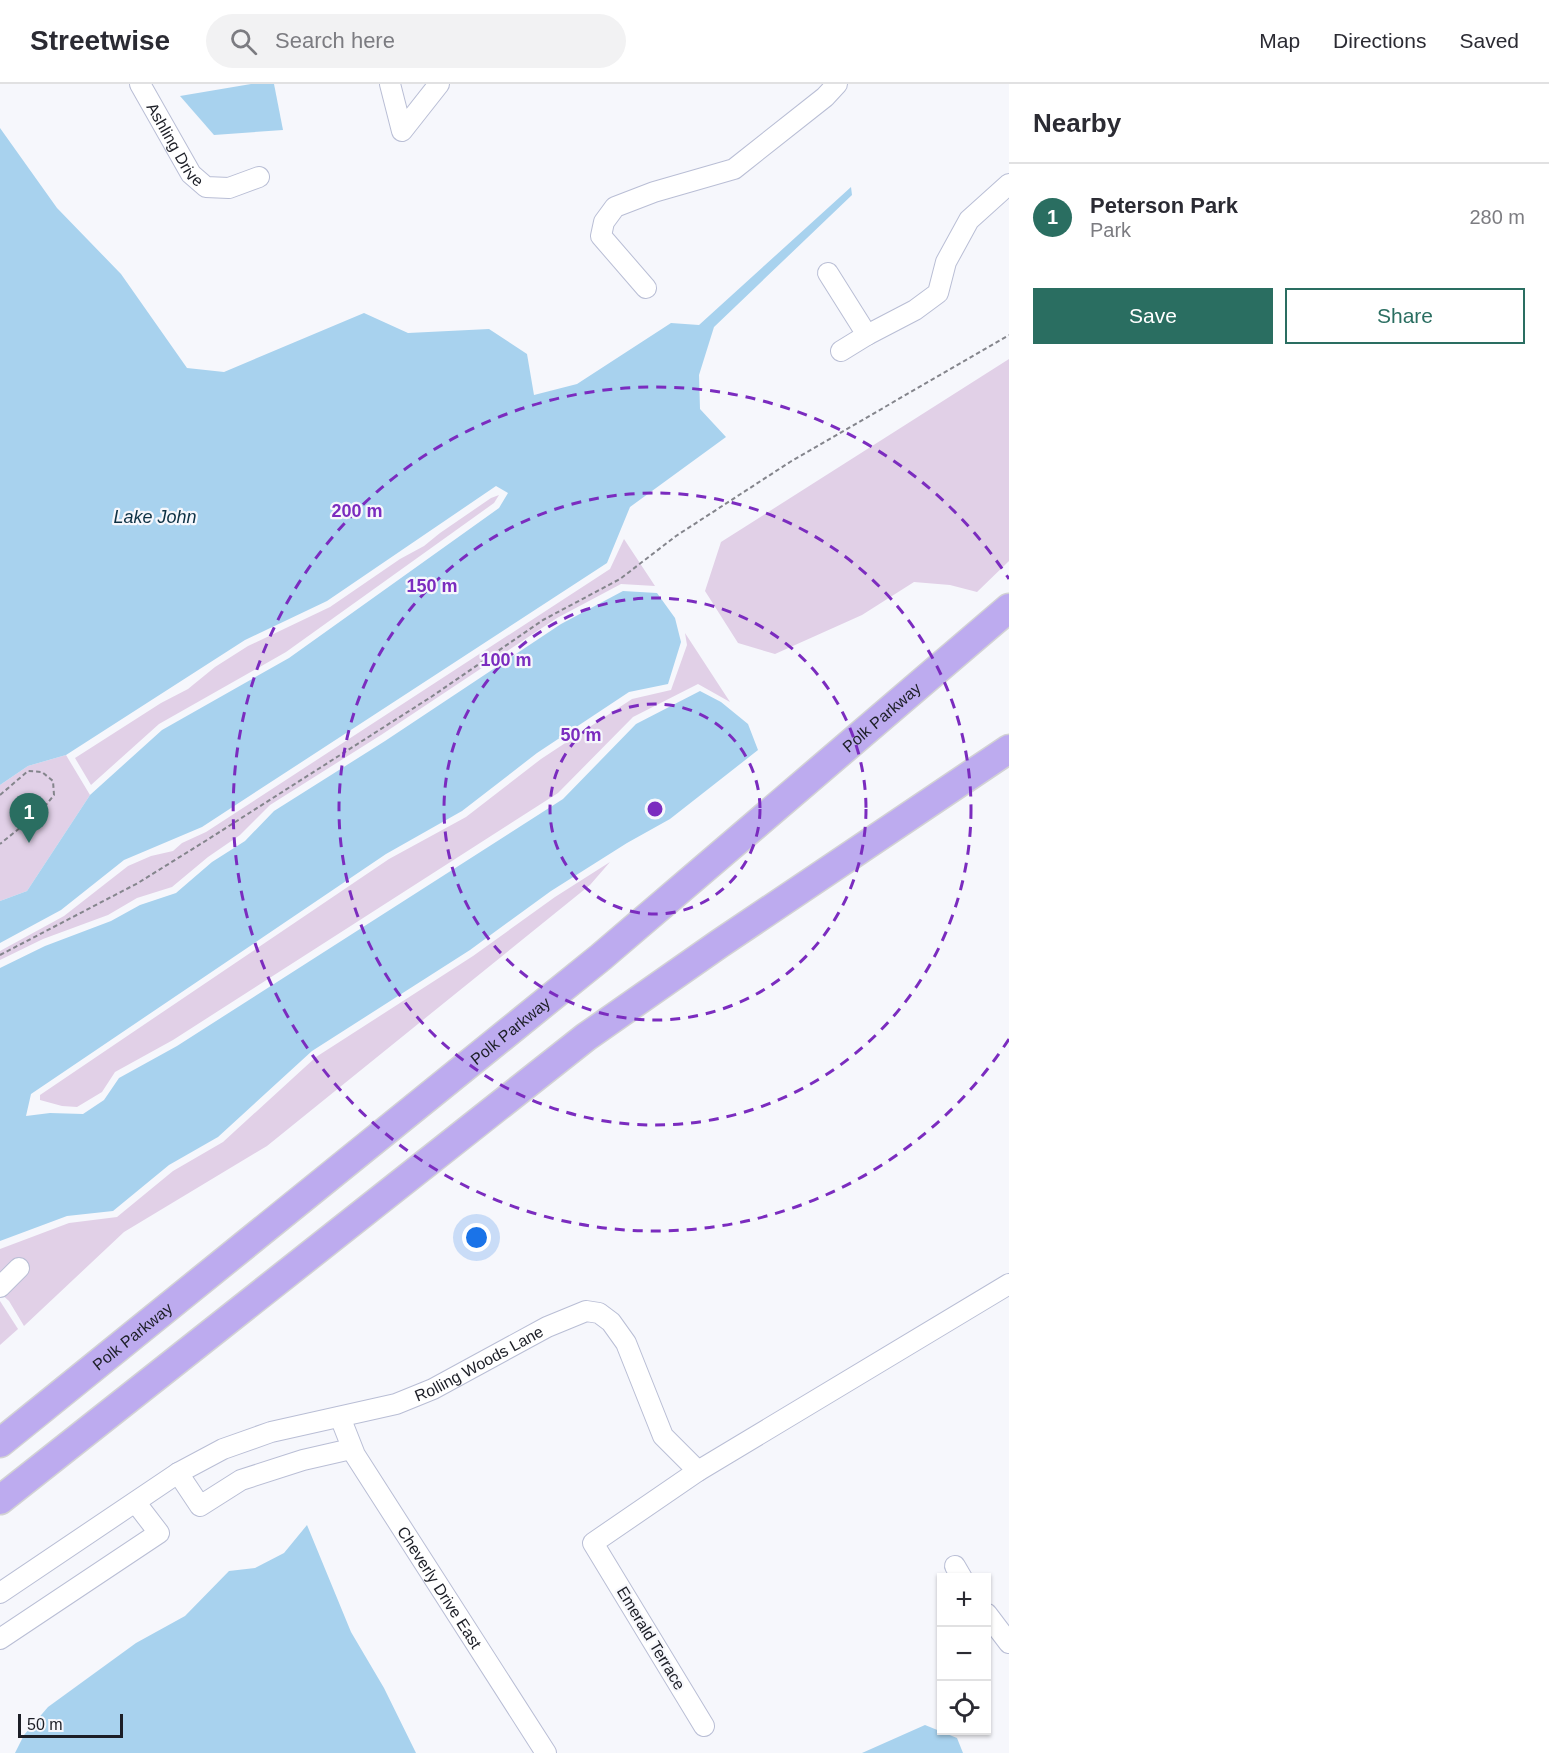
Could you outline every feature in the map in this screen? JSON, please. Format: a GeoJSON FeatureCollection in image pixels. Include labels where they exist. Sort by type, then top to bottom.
{"type":"FeatureCollection","features":[{"type":"Feature","properties":{"kind":"highway","name":"Polk Parkway"},"geometry":{"type":"LineString","coordinates":[[0,1443],[601,957],[1009,608]]}},
{"type":"Feature","properties":{"kind":"highway"},"geometry":{"type":"LineString","coordinates":[[0,1500],[586,1037],[1009,749]]}},
{"type":"Feature","properties":{"kind":"street","name":"Ashling Drive"},"geometry":{"type":"LineString","coordinates":[[141,84],[191,174],[206,187],[229,188],[259,177]]}},
{"type":"Feature","properties":{"kind":"street"},"geometry":{"type":"LineString","coordinates":[[390,84],[402,131],[439,84]]}},
{"type":"Feature","properties":{"kind":"street"},"geometry":{"type":"LineString","coordinates":[[646,288],[601,236],[604,222],[615,207],[654,192],[734,169],[825,97],[837,84]]}},
{"type":"Feature","properties":{"kind":"street"},"geometry":{"type":"LineString","coordinates":[[841,351],[915,310],[938,293],[946,262],[969,220],[1009,184]]}},
{"type":"Feature","properties":{"kind":"street"},"geometry":{"type":"LineString","coordinates":[[828,273],[867,335]]}},
{"type":"Feature","properties":{"kind":"street"},"geometry":{"type":"LineString","coordinates":[[0,1287],[19,1268]]}},
{"type":"Feature","properties":{"kind":"street"},"geometry":{"type":"LineString","coordinates":[[698,1471],[1009,1284]]}},
{"type":"Feature","properties":{"kind":"street","name":"Rolling Woods Lane"},"geometry":{"type":"LineString","coordinates":[[0,1593],[178,1473],[223,1449],[290,1427],[340,1418],[396,1404],[433,1389],[547,1327],[586,1311],[599,1313],[611,1322],[626,1343],[663,1436],[698,1471]]}},
{"type":"Feature","properties":{"kind":"street","name":"Cheverly Drive East"},"geometry":{"type":"LineString","coordinates":[[340,1418],[351,1449],[546,1753]]}},
{"type":"Feature","properties":{"kind":"street"},"geometry":{"type":"LineString","coordinates":[[178,1473],[200,1506],[241,1480],[303,1460],[351,1449]]}},
{"type":"Feature","properties":{"kind":"street","name":"Emerald Terrace"},"geometry":{"type":"LineString","coordinates":[[698,1471],[593,1543],[704,1726]]}},
{"type":"Feature","properties":{"kind":"street"},"geometry":{"type":"LineString","coordinates":[[0,1639],[159,1533],[136,1503]]}},
{"type":"Feature","properties":{"kind":"street"},"geometry":{"type":"LineString","coordinates":[[991,1619],[1009,1643]]}},
{"type":"Feature","properties":{"kind":"path"},"geometry":{"type":"LineString","coordinates":[[0,955],[138,883],[430,697],[543,620],[620,579],[676,536],[790,462],[1009,334]]}},
{"type":"Feature","properties":{"kind":"path"},"geometry":{"type":"LineString","coordinates":[[0,795],[28,771],[42,772],[53,781],[54,795],[42,810],[0,844]]}},
{"type":"Feature","properties":{"kind":"shaded area"},"geometry":{"type":"Polygon","coordinates":[[[1009,359],[1009,561],[977,592],[950,585],[914,582],[862,615],[775,654],[738,643],[705,591],[721,542],[1009,359]]]}},
{"type":"Feature","properties":{"kind":"shaded area"},"geometry":{"type":"Polygon","coordinates":[[[499,495],[494,503],[286,652],[159,724],[91,785],[75,758],[161,703],[188,689],[215,667],[248,646],[330,607],[400,559],[424,546],[491,498],[499,495]]]}},
{"type":"Feature","properties":{"kind":"shaded area"},"geometry":{"type":"Polygon","coordinates":[[[624,539],[655,586],[621,584],[557,618],[381,735],[270,805],[240,835],[208,857],[172,887],[137,898],[108,915],[43,939],[0,960],[0,951],[64,916],[128,866],[151,856],[173,851],[182,843],[206,832],[610,569],[624,539]]]}},
{"type":"Feature","properties":{"kind":"shaded area"},"geometry":{"type":"Polygon","coordinates":[[[685,633],[730,702],[698,684],[633,717],[558,793],[173,1040],[115,1072],[102,1092],[77,1107],[62,1106],[40,1100],[40,1095],[389,859],[466,817],[541,759],[632,699],[671,690],[687,645],[685,633]]]}},
{"type":"Feature","properties":{"kind":"shaded area"},"geometry":{"type":"Polygon","coordinates":[[[66,755],[90,795],[27,891],[0,901],[0,785],[28,766],[66,755]]]}},
{"type":"Feature","properties":{"kind":"shaded area"},"geometry":{"type":"Polygon","coordinates":[[[610,862],[590,885],[267,1146],[124,1232],[24,1326],[9,1301],[0,1293],[0,1249],[69,1223],[117,1217],[173,1171],[223,1142],[316,1057],[473,956],[555,897],[610,862]]]}},
{"type":"Feature","properties":{"kind":"shaded area"},"geometry":{"type":"Polygon","coordinates":[[[0,1301],[18,1329],[0,1345],[0,1301]]]}},
{"type":"Feature","properties":{"kind":"water"},"geometry":{"type":"Polygon","coordinates":[[[251,84],[274,84],[283,130],[214,135],[180,96],[251,84]]]}},
{"type":"Feature","properties":{"kind":"water","name":"Lake John"},"geometry":{"type":"Polygon","coordinates":[[[0,128],[57,208],[121,274],[187,368],[224,372],[364,313],[408,333],[489,329],[527,354],[534,395],[577,384],[671,323],[699,325],[851,187],[852,195],[714,327],[699,375],[700,409],[726,437],[630,507],[607,563],[202,827],[124,860],[61,910],[0,943],[0,901],[27,891],[90,795],[162,730],[289,658],[499,508],[508,493],[496,486],[327,601],[245,640],[66,755],[28,766],[0,785],[0,128]]]}},
{"type":"Feature","properties":{"kind":"water"},"geometry":{"type":"Polygon","coordinates":[[[623,591],[657,593],[675,618],[681,642],[668,684],[629,692],[537,753],[462,811],[386,854],[31,1094],[26,1116],[50,1113],[83,1114],[104,1100],[119,1078],[177,1046],[563,799],[636,724],[700,691],[721,702],[748,724],[758,750],[670,819],[551,891],[470,950],[312,1051],[218,1137],[169,1165],[113,1211],[67,1216],[0,1241],[0,968],[45,946],[111,921],[140,905],[176,893],[212,862],[245,841],[274,811],[385,741],[561,624],[623,591]]]}},
{"type":"Feature","properties":{"kind":"water"},"geometry":{"type":"Polygon","coordinates":[[[307,1525],[351,1632],[384,1688],[416,1753],[15,1753],[24,1735],[48,1707],[136,1643],[185,1616],[229,1571],[255,1568],[284,1553],[307,1525]]]}},
{"type":"Feature","properties":{"kind":"water"},"geometry":{"type":"Polygon","coordinates":[[[925,1725],[937,1730],[937,1735],[950,1735],[957,1738],[963,1753],[862,1753],[925,1725]]]}},
{"type":"Feature","properties":{"kind":"place","name":"Peterson Park"},"geometry":{"type":"Point","coordinates":[29,843]}}]}
